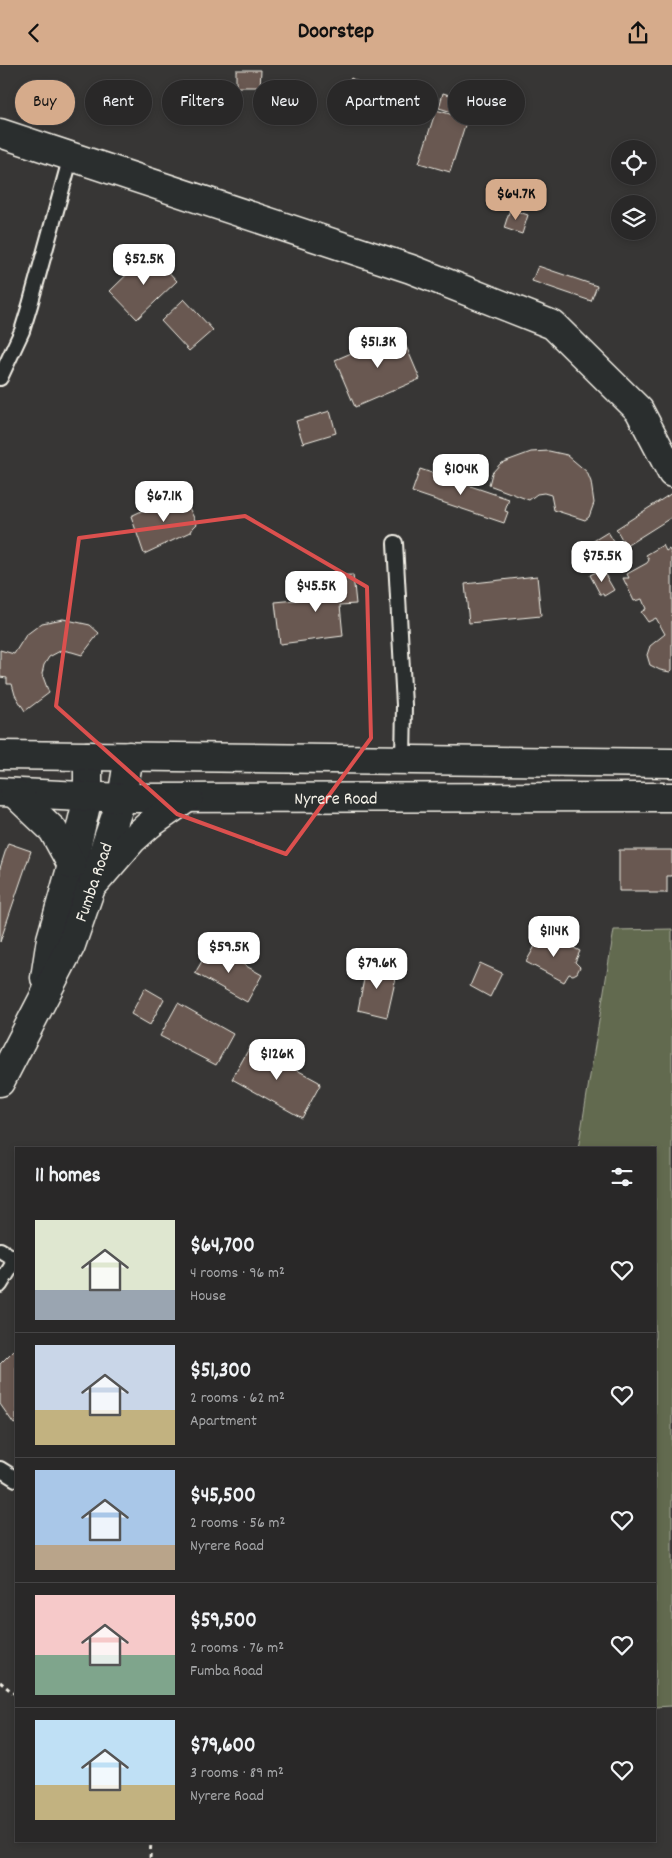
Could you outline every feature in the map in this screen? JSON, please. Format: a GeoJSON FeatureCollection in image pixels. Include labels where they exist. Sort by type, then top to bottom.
{"type":"FeatureCollection","features":[{"type":"Feature","properties":{"kind":"main road"},"geometry":{"type":"LineString","coordinates":[[0,133],[410,269],[553,325],[639,410],[672,473]]}},
{"type":"Feature","properties":{"kind":"main road"},"geometry":{"type":"LineString","coordinates":[[0,755],[672,763]]}},
{"type":"Feature","properties":{"kind":"main road","name":"Fumba Road"},"geometry":{"type":"LineString","coordinates":[[41,1001],[51,939],[72,865],[88,797],[88,755]]}},
{"type":"Feature","properties":{"kind":"main road","name":"Fumba Road"},"geometry":{"type":"LineString","coordinates":[[0,1082],[71,945],[122,798],[129,756]]}},
{"type":"Feature","properties":{"kind":"main road"},"geometry":{"type":"LineString","coordinates":[[7,792],[54,830],[72,865]]}},
{"type":"Feature","properties":{"kind":"main road","name":"Nyrere Road"},"geometry":{"type":"LineString","coordinates":[[7,792],[122,798],[672,797]]}},
{"type":"Feature","properties":{"kind":"main road"},"geometry":{"type":"LineString","coordinates":[[93,885],[132,840],[150,824],[189,797]]}},
{"type":"Feature","properties":{"kind":"lane"},"geometry":{"type":"LineString","coordinates":[[0,377],[22,331],[71,156]]}},
{"type":"Feature","properties":{"kind":"lane"},"geometry":{"type":"LineString","coordinates":[[395,543],[404,705],[403,759]]}},
{"type":"Feature","properties":{"kind":"lane"},"geometry":{"type":"LineString","coordinates":[[0,1250],[15,1259]]}},
{"type":"Feature","properties":{"kind":"lane"},"geometry":{"type":"LineString","coordinates":[[0,1285],[15,1262]]}},
{"type":"Feature","properties":{"kind":"lane"},"geometry":{"type":"LineString","coordinates":[[0,1469],[15,1478]]}},
{"type":"Feature","properties":{"kind":"path"},"geometry":{"type":"LineString","coordinates":[[0,1682],[15,1694]]}},
{"type":"Feature","properties":{"kind":"path"},"geometry":{"type":"LineString","coordinates":[[150,1858],[151,1843]]}},
{"type":"Feature","properties":{"kind":"highlighted area"},"geometry":{"type":"Polygon","coordinates":[[[245,516],[367,587],[371,738],[286,854],[177,814],[56,706],[79,538],[245,516]]]}},
{"type":"Feature","properties":{"kind":"green space"},"geometry":{"type":"Polygon","coordinates":[[[672,929],[672,1706],[656,1707],[656,1147],[578,1147],[614,930],[672,929]]]}},
{"type":"Feature","properties":{"kind":"building"},"geometry":{"type":"Polygon","coordinates":[[[236,70],[261,70],[260,80],[253,80],[253,87],[243,87],[243,80],[236,80],[236,70]]]}},
{"type":"Feature","properties":{"kind":"building"},"geometry":{"type":"Polygon","coordinates":[[[443,93],[448,95],[448,111],[439,108],[443,93]]]}},
{"type":"Feature","properties":{"kind":"building"},"geometry":{"type":"Polygon","coordinates":[[[438,111],[448,113],[448,125],[465,125],[450,172],[419,163],[431,125],[438,125],[438,111]]]}},
{"type":"Feature","properties":{"kind":"building"},"geometry":{"type":"Polygon","coordinates":[[[510,209],[528,215],[522,234],[504,228],[510,209]]]}},
{"type":"Feature","properties":{"kind":"building"},"geometry":{"type":"Polygon","coordinates":[[[150,252],[177,281],[137,319],[110,291],[150,252]]]}},
{"type":"Feature","properties":{"kind":"building"},"geometry":{"type":"Polygon","coordinates":[[[538,266],[597,286],[591,301],[532,281],[538,266]]]}},
{"type":"Feature","properties":{"kind":"building"},"geometry":{"type":"Polygon","coordinates":[[[184,299],[213,330],[189,351],[161,321],[184,299]]]}},
{"type":"Feature","properties":{"kind":"building"},"geometry":{"type":"Polygon","coordinates":[[[400,332],[420,379],[355,407],[335,360],[400,332]]]}},
{"type":"Feature","properties":{"kind":"building"},"geometry":{"type":"Polygon","coordinates":[[[330,411],[336,433],[303,443],[296,421],[330,411]]]}},
{"type":"Feature","properties":{"kind":"building"},"geometry":{"type":"Polygon","coordinates":[[[549,451],[567,455],[587,472],[591,482],[594,503],[589,517],[585,520],[554,510],[551,495],[537,494],[529,500],[489,485],[492,473],[501,463],[531,452],[549,451]]]}},
{"type":"Feature","properties":{"kind":"building"},"geometry":{"type":"Polygon","coordinates":[[[420,469],[509,499],[505,511],[508,512],[504,523],[412,492],[420,469]]]}},
{"type":"Feature","properties":{"kind":"building"},"geometry":{"type":"Polygon","coordinates":[[[181,492],[197,524],[191,532],[144,554],[131,516],[181,492]]]}},
{"type":"Feature","properties":{"kind":"building"},"geometry":{"type":"Polygon","coordinates":[[[672,493],[672,517],[626,546],[616,529],[672,493]]]}},
{"type":"Feature","properties":{"kind":"building"},"geometry":{"type":"Polygon","coordinates":[[[608,532],[624,558],[597,574],[582,548],[608,532]]]}},
{"type":"Feature","properties":{"kind":"building"},"geometry":{"type":"Polygon","coordinates":[[[663,545],[666,551],[669,549],[672,555],[672,670],[670,672],[650,665],[647,655],[650,646],[665,634],[656,618],[648,622],[641,612],[646,609],[642,599],[634,601],[623,578],[629,578],[627,574],[647,563],[649,560],[646,555],[663,545]]]}},
{"type":"Feature","properties":{"kind":"building"},"geometry":{"type":"Polygon","coordinates":[[[603,571],[614,590],[604,596],[600,594],[590,575],[603,571]]]}},
{"type":"Feature","properties":{"kind":"building"},"geometry":{"type":"Polygon","coordinates":[[[353,575],[356,604],[340,605],[343,636],[280,644],[275,602],[329,597],[328,576],[353,575]]]}},
{"type":"Feature","properties":{"kind":"building"},"geometry":{"type":"Polygon","coordinates":[[[537,576],[541,616],[469,623],[465,584],[537,576]]]}},
{"type":"Feature","properties":{"kind":"building"},"geometry":{"type":"Polygon","coordinates":[[[63,619],[90,625],[99,633],[82,655],[62,650],[49,657],[44,665],[42,674],[49,693],[25,711],[15,695],[12,684],[7,684],[7,678],[0,677],[0,650],[14,654],[26,635],[42,623],[63,619]]]}},
{"type":"Feature","properties":{"kind":"building"},"geometry":{"type":"Polygon","coordinates":[[[8,843],[31,851],[0,942],[0,868],[8,843]]]}},
{"type":"Feature","properties":{"kind":"building"},"geometry":{"type":"Polygon","coordinates":[[[619,850],[672,850],[672,876],[667,876],[667,893],[619,891],[619,850]]]}},
{"type":"Feature","properties":{"kind":"building"},"geometry":{"type":"Polygon","coordinates":[[[543,932],[580,951],[575,962],[580,967],[577,973],[569,974],[564,982],[526,962],[543,932]]]}},
{"type":"Feature","properties":{"kind":"building"},"geometry":{"type":"Polygon","coordinates":[[[211,946],[262,975],[247,1002],[195,973],[211,946]]]}},
{"type":"Feature","properties":{"kind":"building"},"geometry":{"type":"Polygon","coordinates":[[[480,963],[502,973],[490,997],[470,986],[480,963]]]}},
{"type":"Feature","properties":{"kind":"building"},"geometry":{"type":"Polygon","coordinates":[[[367,964],[396,970],[397,973],[387,1017],[358,1010],[367,964]]]}},
{"type":"Feature","properties":{"kind":"building"},"geometry":{"type":"Polygon","coordinates":[[[145,988],[164,999],[150,1025],[131,1014],[145,988]]]}},
{"type":"Feature","properties":{"kind":"building"},"geometry":{"type":"Polygon","coordinates":[[[178,1003],[233,1034],[216,1065],[160,1036],[178,1003]]]}},
{"type":"Feature","properties":{"kind":"building"},"geometry":{"type":"Polygon","coordinates":[[[251,1045],[319,1082],[320,1085],[302,1118],[232,1079],[251,1045]]]}},
{"type":"Feature","properties":{"kind":"building"},"geometry":{"type":"Polygon","coordinates":[[[15,1349],[14,1424],[0,1404],[0,1364],[15,1349]]]}}]}
